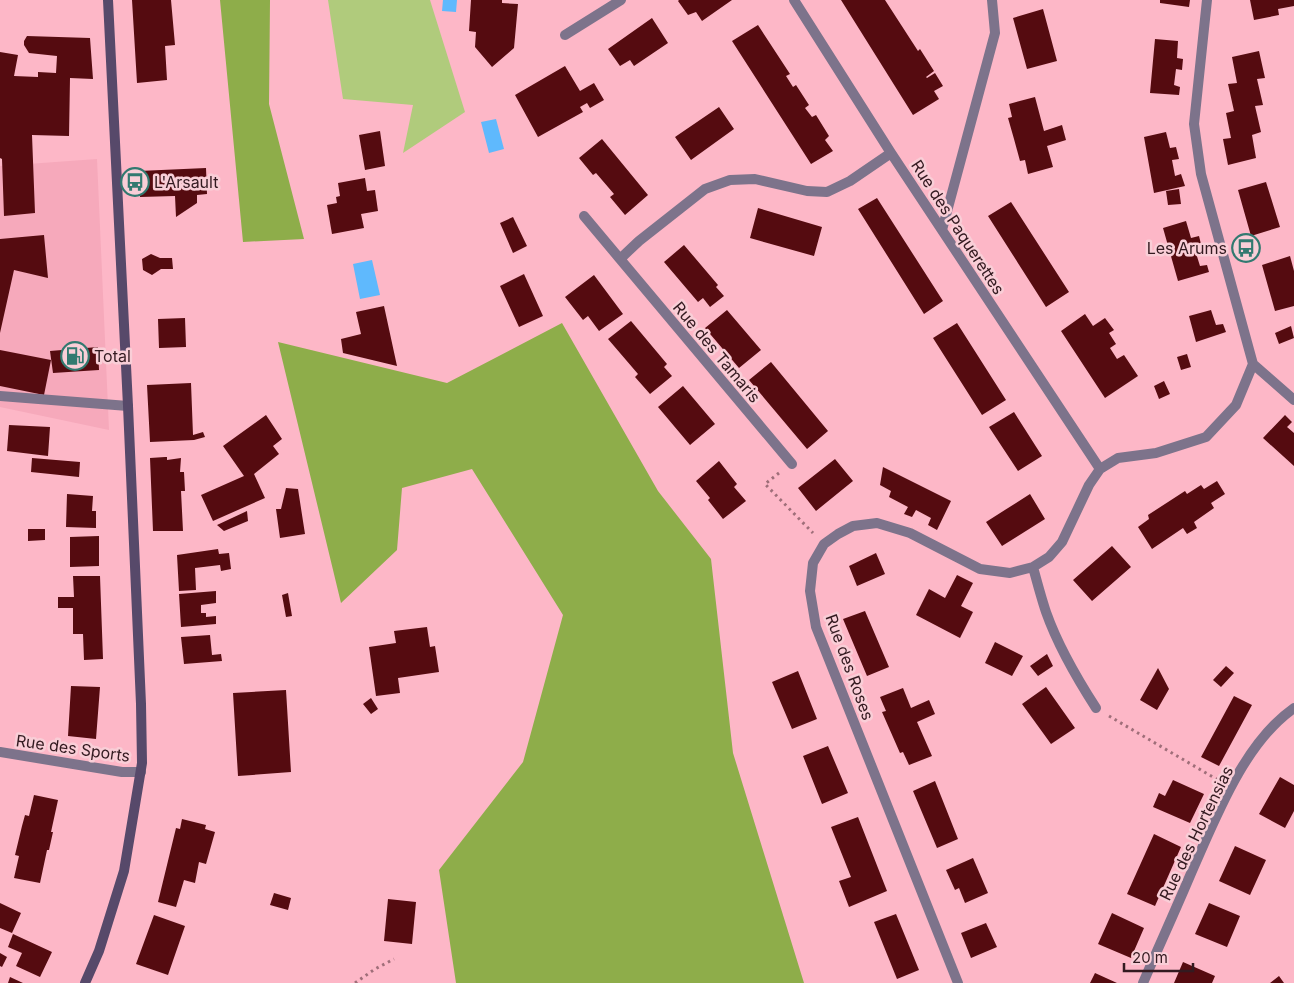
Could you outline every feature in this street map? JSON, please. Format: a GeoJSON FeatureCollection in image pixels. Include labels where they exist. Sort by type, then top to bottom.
{"type":"FeatureCollection","features":[{"type":"Feature","properties":{"kind":"main road"},"geometry":{"type":"LineString","coordinates":[[85,983],[99,951],[124,871],[141,772],[141,704],[108,0]]}},
{"type":"Feature","properties":{"kind":"street"},"geometry":{"type":"LineString","coordinates":[[565,35],[621,0]]}},
{"type":"Feature","properties":{"kind":"street","name":"Rue des Paquerettes"},"geometry":{"type":"LineString","coordinates":[[794,0],[891,153],[1100,469]]}},
{"type":"Feature","properties":{"kind":"street"},"geometry":{"type":"LineString","coordinates":[[942,230],[995,33],[992,0]]}},
{"type":"Feature","properties":{"kind":"street"},"geometry":{"type":"LineString","coordinates":[[1207,0],[1194,124],[1201,174],[1252,364],[1294,400]]}},
{"type":"Feature","properties":{"kind":"street"},"geometry":{"type":"LineString","coordinates":[[620,259],[639,241],[705,189],[730,180],[755,178],[806,191],[827,192],[850,181],[891,153]]}},
{"type":"Feature","properties":{"kind":"street","name":"Rue des Tamaris"},"geometry":{"type":"LineString","coordinates":[[584,216],[792,464]]}},
{"type":"Feature","properties":{"kind":"street"},"geometry":{"type":"LineString","coordinates":[[824,544],[853,526],[877,523],[910,533],[980,569],[1010,572],[1032,567],[1049,558],[1062,542],[1089,485],[1100,469],[1118,458],[1156,453],[1206,437],[1236,404],[1252,364]]}},
{"type":"Feature","properties":{"kind":"street"},"geometry":{"type":"LineString","coordinates":[[0,396],[128,406]]}},
{"type":"Feature","properties":{"kind":"street","name":"Rue des Roses"},"geometry":{"type":"LineString","coordinates":[[824,544],[813,563],[810,591],[816,627],[958,983]]}},
{"type":"Feature","properties":{"kind":"street"},"geometry":{"type":"LineString","coordinates":[[1032,567],[1046,612],[1061,647],[1096,708]]}},
{"type":"Feature","properties":{"kind":"street","name":"Rue des Hortensias"},"geometry":{"type":"LineString","coordinates":[[1143,983],[1231,788],[1251,755],[1271,728],[1294,708]]}},
{"type":"Feature","properties":{"kind":"street","name":"Rue des Sports"},"geometry":{"type":"LineString","coordinates":[[0,752],[122,772],[141,772]]}},
{"type":"Feature","properties":{"kind":"path"},"geometry":{"type":"LineString","coordinates":[[792,464],[765,484],[824,544]]}},
{"type":"Feature","properties":{"kind":"path"},"geometry":{"type":"LineString","coordinates":[[1096,708],[1231,788]]}},
{"type":"Feature","properties":{"kind":"path"},"geometry":{"type":"LineString","coordinates":[[355,983],[394,959]]}},
{"type":"Feature","properties":{"kind":"shaded area"},"geometry":{"type":"Polygon","coordinates":[[[97,159],[109,430],[0,407],[0,166],[97,159]]]}},
{"type":"Feature","properties":{"kind":"green space"},"geometry":{"type":"Polygon","coordinates":[[[220,0],[270,0],[269,104],[304,239],[243,242],[220,0]]]}},
{"type":"Feature","properties":{"kind":"green space"},"geometry":{"type":"Polygon","coordinates":[[[328,0],[430,0],[465,112],[403,153],[413,105],[343,99],[328,0]]]}},
{"type":"Feature","properties":{"kind":"green space"},"geometry":{"type":"Polygon","coordinates":[[[562,323],[658,491],[711,559],[733,753],[804,983],[456,983],[439,870],[523,762],[563,615],[472,469],[402,488],[397,550],[341,603],[278,342],[447,383],[562,323]]]}},
{"type":"Feature","properties":{"kind":"water"},"geometry":{"type":"Polygon","coordinates":[[[443,0],[457,0],[456,12],[442,11],[443,0]]]}},
{"type":"Feature","properties":{"kind":"water"},"geometry":{"type":"Polygon","coordinates":[[[496,119],[504,149],[489,153],[481,122],[496,119]]]}},
{"type":"Feature","properties":{"kind":"water"},"geometry":{"type":"Polygon","coordinates":[[[372,260],[380,295],[360,299],[353,264],[372,260]]]}},
{"type":"Feature","properties":{"kind":"building"},"geometry":{"type":"Polygon","coordinates":[[[132,0],[171,0],[175,45],[165,46],[167,80],[137,83],[132,0]]]}},
{"type":"Feature","properties":{"kind":"building"},"geometry":{"type":"Polygon","coordinates":[[[471,0],[502,0],[502,3],[518,4],[514,48],[492,67],[475,47],[476,32],[469,31],[471,0]]]}},
{"type":"Feature","properties":{"kind":"building"},"geometry":{"type":"Polygon","coordinates":[[[679,0],[732,0],[702,21],[696,12],[688,15],[679,0]]]}},
{"type":"Feature","properties":{"kind":"building"},"geometry":{"type":"Polygon","coordinates":[[[841,0],[885,0],[918,51],[920,49],[934,71],[926,77],[935,73],[943,86],[934,91],[939,99],[913,115],[841,0]]]}},
{"type":"Feature","properties":{"kind":"building"},"geometry":{"type":"Polygon","coordinates":[[[1160,0],[1190,0],[1189,7],[1160,3],[1160,0]]]}},
{"type":"Feature","properties":{"kind":"building"},"geometry":{"type":"Polygon","coordinates":[[[1250,0],[1294,0],[1294,6],[1278,9],[1279,15],[1254,20],[1250,0]]]}},
{"type":"Feature","properties":{"kind":"building"},"geometry":{"type":"Polygon","coordinates":[[[1043,9],[1057,61],[1027,69],[1013,18],[1043,9]]]}},
{"type":"Feature","properties":{"kind":"building"},"geometry":{"type":"Polygon","coordinates":[[[652,18],[668,43],[634,66],[630,60],[620,66],[608,49],[652,18]]]}},
{"type":"Feature","properties":{"kind":"building"},"geometry":{"type":"Polygon","coordinates":[[[758,25],[790,74],[786,76],[793,87],[796,85],[809,105],[805,108],[812,117],[816,115],[829,136],[825,140],[833,151],[811,164],[732,41],[758,25]]]}},
{"type":"Feature","properties":{"kind":"building"},"geometry":{"type":"Polygon","coordinates":[[[27,36],[90,38],[93,79],[70,78],[69,136],[32,135],[35,213],[4,216],[2,159],[0,158],[0,52],[18,55],[14,76],[38,77],[38,72],[56,73],[57,56],[29,53],[24,45],[27,36]]]}},
{"type":"Feature","properties":{"kind":"building"},"geometry":{"type":"Polygon","coordinates":[[[1155,39],[1178,41],[1177,58],[1183,59],[1182,70],[1176,69],[1174,85],[1180,87],[1179,95],[1150,93],[1155,39]]]}},
{"type":"Feature","properties":{"kind":"building"},"geometry":{"type":"Polygon","coordinates":[[[1259,51],[1265,78],[1257,79],[1263,105],[1255,106],[1261,132],[1252,135],[1256,158],[1228,165],[1223,139],[1231,138],[1226,113],[1234,111],[1228,84],[1237,83],[1232,57],[1259,51]]]}},
{"type":"Feature","properties":{"kind":"building"},"geometry":{"type":"Polygon","coordinates":[[[565,66],[580,91],[594,83],[604,100],[590,108],[587,103],[580,107],[583,112],[538,137],[515,95],[565,66]]]}},
{"type":"Feature","properties":{"kind":"building"},"geometry":{"type":"Polygon","coordinates":[[[1035,97],[1044,131],[1062,125],[1066,140],[1047,146],[1053,167],[1028,174],[1025,160],[1020,161],[1008,118],[1012,117],[1009,104],[1035,97]]]}},
{"type":"Feature","properties":{"kind":"building"},"geometry":{"type":"Polygon","coordinates":[[[719,107],[734,129],[691,160],[675,137],[719,107]]]}},
{"type":"Feature","properties":{"kind":"building"},"geometry":{"type":"Polygon","coordinates":[[[380,131],[385,166],[365,170],[359,135],[380,131]]]}},
{"type":"Feature","properties":{"kind":"building"},"geometry":{"type":"Polygon","coordinates":[[[1166,132],[1170,148],[1176,147],[1179,159],[1172,160],[1175,176],[1181,174],[1185,186],[1154,193],[1144,137],[1166,132]]]}},
{"type":"Feature","properties":{"kind":"building"},"geometry":{"type":"Polygon","coordinates":[[[602,139],[648,195],[625,215],[610,197],[614,194],[596,173],[593,175],[579,158],[602,139]]]}},
{"type":"Feature","properties":{"kind":"building"},"geometry":{"type":"Polygon","coordinates":[[[206,168],[207,194],[197,195],[197,203],[176,217],[175,196],[140,197],[139,171],[206,168]]]}},
{"type":"Feature","properties":{"kind":"building"},"geometry":{"type":"Polygon","coordinates":[[[365,178],[367,191],[375,190],[378,211],[361,214],[364,228],[332,234],[327,205],[337,203],[336,197],[340,196],[338,183],[365,178]]]}},
{"type":"Feature","properties":{"kind":"building"},"geometry":{"type":"Polygon","coordinates":[[[1266,182],[1280,227],[1251,236],[1238,190],[1266,182]]]}},
{"type":"Feature","properties":{"kind":"building"},"geometry":{"type":"Polygon","coordinates":[[[1179,189],[1181,204],[1168,205],[1166,191],[1179,189]]]}},
{"type":"Feature","properties":{"kind":"building"},"geometry":{"type":"Polygon","coordinates":[[[877,198],[943,301],[924,314],[858,209],[877,198]]]}},
{"type":"Feature","properties":{"kind":"building"},"geometry":{"type":"Polygon","coordinates":[[[1011,202],[1069,292],[1046,307],[988,216],[1011,202]]]}},
{"type":"Feature","properties":{"kind":"building"},"geometry":{"type":"Polygon","coordinates":[[[758,208],[822,227],[814,256],[750,238],[758,208]]]}},
{"type":"Feature","properties":{"kind":"building"},"geometry":{"type":"Polygon","coordinates":[[[513,217],[527,246],[513,253],[500,223],[513,217]]]}},
{"type":"Feature","properties":{"kind":"building"},"geometry":{"type":"Polygon","coordinates":[[[1186,221],[1191,238],[1199,236],[1202,248],[1195,250],[1200,266],[1207,265],[1209,272],[1178,281],[1163,228],[1186,221]]]}},
{"type":"Feature","properties":{"kind":"building"},"geometry":{"type":"Polygon","coordinates":[[[44,235],[48,278],[14,270],[0,333],[0,239],[44,235]]]}},
{"type":"Feature","properties":{"kind":"building"},"geometry":{"type":"Polygon","coordinates":[[[684,245],[718,285],[716,287],[724,296],[710,307],[703,298],[698,302],[664,262],[684,245]]]}},
{"type":"Feature","properties":{"kind":"building"},"geometry":{"type":"Polygon","coordinates":[[[151,254],[160,258],[172,258],[173,269],[161,269],[152,275],[143,270],[142,259],[151,254]]]}},
{"type":"Feature","properties":{"kind":"building"},"geometry":{"type":"Polygon","coordinates":[[[1290,256],[1294,271],[1294,306],[1275,311],[1262,265],[1290,256]]]}},
{"type":"Feature","properties":{"kind":"building"},"geometry":{"type":"Polygon","coordinates":[[[524,274],[543,316],[519,327],[500,286],[524,274]]]}},
{"type":"Feature","properties":{"kind":"building"},"geometry":{"type":"Polygon","coordinates":[[[594,275],[623,314],[599,331],[588,316],[583,320],[565,297],[594,275]]]}},
{"type":"Feature","properties":{"kind":"building"},"geometry":{"type":"Polygon","coordinates":[[[384,306],[397,366],[343,353],[341,339],[361,334],[356,312],[384,306]]]}},
{"type":"Feature","properties":{"kind":"building"},"geometry":{"type":"Polygon","coordinates":[[[727,310],[761,350],[739,368],[705,328],[727,310]]]}},
{"type":"Feature","properties":{"kind":"building"},"geometry":{"type":"Polygon","coordinates":[[[1211,310],[1216,325],[1223,324],[1226,332],[1196,342],[1189,316],[1211,310]]]}},
{"type":"Feature","properties":{"kind":"building"},"geometry":{"type":"Polygon","coordinates":[[[1085,314],[1093,326],[1105,318],[1114,330],[1109,333],[1116,344],[1110,348],[1117,359],[1124,355],[1138,376],[1105,398],[1061,331],[1085,314]]]}},
{"type":"Feature","properties":{"kind":"building"},"geometry":{"type":"Polygon","coordinates":[[[185,318],[186,347],[159,348],[158,319],[185,318]]]}},
{"type":"Feature","properties":{"kind":"building"},"geometry":{"type":"Polygon","coordinates":[[[631,321],[667,364],[664,367],[672,376],[650,394],[635,377],[638,374],[608,339],[631,321]]]}},
{"type":"Feature","properties":{"kind":"building"},"geometry":{"type":"Polygon","coordinates":[[[957,323],[1006,400],[982,415],[933,338],[957,323]]]}},
{"type":"Feature","properties":{"kind":"building"},"geometry":{"type":"Polygon","coordinates":[[[1291,326],[1294,338],[1279,344],[1275,333],[1291,326]]]}},
{"type":"Feature","properties":{"kind":"building","name":"Total"},"geometry":{"type":"Polygon","coordinates":[[[98,347],[99,370],[53,373],[50,351],[98,347]]]}},
{"type":"Feature","properties":{"kind":"building"},"geometry":{"type":"Polygon","coordinates":[[[0,350],[51,360],[44,395],[0,386],[0,350]]]}},
{"type":"Feature","properties":{"kind":"building"},"geometry":{"type":"Polygon","coordinates":[[[1187,354],[1191,367],[1181,370],[1177,357],[1187,354]]]}},
{"type":"Feature","properties":{"kind":"building"},"geometry":{"type":"Polygon","coordinates":[[[771,362],[828,431],[807,449],[749,380],[771,362]]]}},
{"type":"Feature","properties":{"kind":"building"},"geometry":{"type":"Polygon","coordinates":[[[1164,381],[1170,394],[1159,399],[1154,386],[1164,381]]]}},
{"type":"Feature","properties":{"kind":"building"},"geometry":{"type":"Polygon","coordinates":[[[191,383],[193,435],[203,432],[205,437],[194,440],[150,442],[147,385],[191,383]]]}},
{"type":"Feature","properties":{"kind":"building"},"geometry":{"type":"Polygon","coordinates":[[[683,386],[715,424],[690,445],[658,407],[683,386]]]}},
{"type":"Feature","properties":{"kind":"building"},"geometry":{"type":"Polygon","coordinates":[[[1014,412],[1042,456],[1018,471],[989,427],[1014,412]]]}},
{"type":"Feature","properties":{"kind":"building"},"geometry":{"type":"Polygon","coordinates":[[[266,415],[282,439],[273,446],[279,454],[254,474],[265,498],[213,521],[201,495],[244,476],[223,446],[266,415]]]}},
{"type":"Feature","properties":{"kind":"building"},"geometry":{"type":"Polygon","coordinates":[[[1285,415],[1292,422],[1287,427],[1294,433],[1294,466],[1263,438],[1285,415]]]}},
{"type":"Feature","properties":{"kind":"building"},"geometry":{"type":"Polygon","coordinates":[[[9,425],[50,427],[48,456],[7,451],[9,425]]]}},
{"type":"Feature","properties":{"kind":"building"},"geometry":{"type":"Polygon","coordinates":[[[167,457],[167,460],[181,458],[180,472],[184,472],[185,491],[181,491],[183,531],[153,531],[150,458],[167,457]]]}},
{"type":"Feature","properties":{"kind":"building"},"geometry":{"type":"Polygon","coordinates":[[[32,458],[80,462],[79,477],[31,472],[32,458]]]}},
{"type":"Feature","properties":{"kind":"building"},"geometry":{"type":"Polygon","coordinates":[[[835,459],[853,481],[816,511],[798,488],[835,459]]]}},
{"type":"Feature","properties":{"kind":"building"},"geometry":{"type":"Polygon","coordinates":[[[719,461],[737,484],[734,487],[746,501],[723,519],[708,500],[710,498],[696,481],[719,461]]]}},
{"type":"Feature","properties":{"kind":"building"},"geometry":{"type":"Polygon","coordinates":[[[883,467],[951,501],[937,530],[928,525],[931,518],[916,510],[912,517],[904,514],[908,507],[889,497],[891,491],[880,485],[883,467]]]}},
{"type":"Feature","properties":{"kind":"building"},"geometry":{"type":"Polygon","coordinates":[[[1217,481],[1225,494],[1211,503],[1214,508],[1194,522],[1197,528],[1187,534],[1183,528],[1152,549],[1138,527],[1149,519],[1148,515],[1185,491],[1187,494],[1201,485],[1204,489],[1217,481]]]}},
{"type":"Feature","properties":{"kind":"building"},"geometry":{"type":"Polygon","coordinates":[[[286,488],[298,489],[305,534],[280,538],[276,509],[281,509],[286,488]]]}},
{"type":"Feature","properties":{"kind":"building"},"geometry":{"type":"Polygon","coordinates":[[[67,494],[93,496],[92,511],[96,511],[96,528],[66,527],[67,494]]]}},
{"type":"Feature","properties":{"kind":"building"},"geometry":{"type":"Polygon","coordinates":[[[1030,494],[1045,519],[1002,546],[986,522],[1030,494]]]}},
{"type":"Feature","properties":{"kind":"building"},"geometry":{"type":"Polygon","coordinates":[[[247,511],[248,521],[224,531],[217,525],[247,511]]]}},
{"type":"Feature","properties":{"kind":"building"},"geometry":{"type":"Polygon","coordinates":[[[28,529],[45,529],[45,540],[28,541],[28,529]]]}},
{"type":"Feature","properties":{"kind":"building"},"geometry":{"type":"Polygon","coordinates":[[[99,536],[99,566],[70,567],[70,537],[99,536]]]}},
{"type":"Feature","properties":{"kind":"building"},"geometry":{"type":"Polygon","coordinates":[[[1112,546],[1131,567],[1092,601],[1073,580],[1112,546]]]}},
{"type":"Feature","properties":{"kind":"building"},"geometry":{"type":"Polygon","coordinates":[[[218,549],[219,554],[229,553],[231,569],[221,571],[220,565],[195,568],[196,590],[179,591],[177,555],[218,549]]]}},
{"type":"Feature","properties":{"kind":"building"},"geometry":{"type":"Polygon","coordinates":[[[876,553],[885,574],[857,586],[849,566],[876,553]]]}},
{"type":"Feature","properties":{"kind":"building"},"geometry":{"type":"Polygon","coordinates":[[[957,575],[973,583],[961,606],[973,612],[960,638],[916,615],[929,589],[945,598],[957,575]]]}},
{"type":"Feature","properties":{"kind":"building"},"geometry":{"type":"Polygon","coordinates":[[[73,576],[100,576],[103,659],[84,660],[83,634],[73,634],[73,608],[58,608],[58,597],[74,597],[73,576]]]}},
{"type":"Feature","properties":{"kind":"building"},"geometry":{"type":"Polygon","coordinates":[[[216,591],[216,603],[201,605],[201,613],[206,613],[206,617],[216,616],[216,624],[181,627],[179,594],[216,591]]]}},
{"type":"Feature","properties":{"kind":"building"},"geometry":{"type":"Polygon","coordinates":[[[288,593],[292,616],[286,617],[282,595],[288,593]]]}},
{"type":"Feature","properties":{"kind":"building"},"geometry":{"type":"Polygon","coordinates":[[[865,611],[889,667],[867,676],[843,619],[865,611]]]}},
{"type":"Feature","properties":{"kind":"building"},"geometry":{"type":"Polygon","coordinates":[[[427,627],[430,647],[435,646],[439,672],[398,678],[400,693],[376,696],[369,647],[396,643],[394,631],[427,627]]]}},
{"type":"Feature","properties":{"kind":"building"},"geometry":{"type":"Polygon","coordinates":[[[210,635],[212,655],[221,654],[222,661],[184,664],[181,637],[210,635]]]}},
{"type":"Feature","properties":{"kind":"building"},"geometry":{"type":"Polygon","coordinates":[[[995,642],[1023,656],[1012,676],[985,663],[995,642]]]}},
{"type":"Feature","properties":{"kind":"building"},"geometry":{"type":"Polygon","coordinates":[[[1047,654],[1053,666],[1038,676],[1030,666],[1047,654]]]}},
{"type":"Feature","properties":{"kind":"building"},"geometry":{"type":"Polygon","coordinates":[[[1226,666],[1234,673],[1221,687],[1213,680],[1226,666]]]}},
{"type":"Feature","properties":{"kind":"building"},"geometry":{"type":"Polygon","coordinates":[[[1158,668],[1169,689],[1157,710],[1140,700],[1158,668]]]}},
{"type":"Feature","properties":{"kind":"building"},"geometry":{"type":"Polygon","coordinates":[[[798,671],[817,719],[792,729],[772,682],[798,671]]]}},
{"type":"Feature","properties":{"kind":"building"},"geometry":{"type":"Polygon","coordinates":[[[71,686],[100,687],[96,739],[68,736],[71,686]]]}},
{"type":"Feature","properties":{"kind":"building"},"geometry":{"type":"Polygon","coordinates":[[[1046,687],[1075,728],[1051,744],[1022,704],[1046,687]]]}},
{"type":"Feature","properties":{"kind":"building"},"geometry":{"type":"Polygon","coordinates":[[[903,688],[911,708],[929,700],[935,714],[917,722],[932,756],[909,765],[903,752],[900,753],[882,712],[886,711],[880,697],[903,688]]]}},
{"type":"Feature","properties":{"kind":"building"},"geometry":{"type":"Polygon","coordinates":[[[286,690],[291,772],[238,776],[233,693],[286,690]]]}},
{"type":"Feature","properties":{"kind":"building"},"geometry":{"type":"Polygon","coordinates":[[[1234,696],[1252,705],[1219,766],[1201,757],[1234,696]]]}},
{"type":"Feature","properties":{"kind":"building"},"geometry":{"type":"Polygon","coordinates":[[[371,698],[378,709],[371,714],[363,704],[371,698]]]}},
{"type":"Feature","properties":{"kind":"building"},"geometry":{"type":"Polygon","coordinates":[[[828,746],[848,793],[822,804],[803,756],[828,746]]]}},
{"type":"Feature","properties":{"kind":"building"},"geometry":{"type":"Polygon","coordinates":[[[1280,777],[1294,785],[1294,811],[1285,828],[1259,814],[1280,777]]]}},
{"type":"Feature","properties":{"kind":"building"},"geometry":{"type":"Polygon","coordinates":[[[1173,780],[1204,794],[1190,823],[1153,807],[1159,793],[1165,796],[1173,780]]]}},
{"type":"Feature","properties":{"kind":"building"},"geometry":{"type":"Polygon","coordinates":[[[935,781],[958,839],[937,848],[913,791],[935,781]]]}},
{"type":"Feature","properties":{"kind":"building"},"geometry":{"type":"Polygon","coordinates":[[[34,795],[58,800],[51,832],[53,832],[40,883],[14,878],[19,856],[15,855],[25,815],[29,816],[34,795]]]}},
{"type":"Feature","properties":{"kind":"building"},"geometry":{"type":"Polygon","coordinates":[[[858,817],[887,891],[849,907],[839,881],[851,877],[831,827],[858,817]]]}},
{"type":"Feature","properties":{"kind":"building"},"geometry":{"type":"Polygon","coordinates":[[[182,819],[206,825],[205,829],[215,832],[206,864],[199,862],[195,883],[184,880],[176,907],[158,902],[176,828],[180,829],[182,819]]]}},
{"type":"Feature","properties":{"kind":"building"},"geometry":{"type":"Polygon","coordinates":[[[1154,834],[1181,847],[1155,906],[1127,894],[1154,834]]]}},
{"type":"Feature","properties":{"kind":"building"},"geometry":{"type":"Polygon","coordinates":[[[1235,846],[1266,860],[1250,895],[1219,881],[1235,846]]]}},
{"type":"Feature","properties":{"kind":"building"},"geometry":{"type":"Polygon","coordinates":[[[973,858],[988,893],[965,903],[959,888],[955,890],[946,870],[973,858]]]}},
{"type":"Feature","properties":{"kind":"building"},"geometry":{"type":"Polygon","coordinates":[[[274,893],[291,898],[288,910],[270,905],[274,893]]]}},
{"type":"Feature","properties":{"kind":"building"},"geometry":{"type":"Polygon","coordinates":[[[388,899],[416,902],[412,944],[384,941],[388,899]]]}},
{"type":"Feature","properties":{"kind":"building"},"geometry":{"type":"Polygon","coordinates":[[[0,903],[21,913],[12,933],[0,928],[0,903]]]}},
{"type":"Feature","properties":{"kind":"building"},"geometry":{"type":"Polygon","coordinates":[[[1209,903],[1240,916],[1227,947],[1195,934],[1209,903]]]}},
{"type":"Feature","properties":{"kind":"building"},"geometry":{"type":"Polygon","coordinates":[[[1112,913],[1144,928],[1131,958],[1098,944],[1112,913]]]}},
{"type":"Feature","properties":{"kind":"building"},"geometry":{"type":"Polygon","coordinates":[[[896,914],[919,970],[897,979],[874,922],[896,914]]]}},
{"type":"Feature","properties":{"kind":"building"},"geometry":{"type":"Polygon","coordinates":[[[154,915],[185,926],[168,975],[136,964],[154,915]]]}},
{"type":"Feature","properties":{"kind":"building"},"geometry":{"type":"Polygon","coordinates":[[[986,923],[997,947],[971,958],[961,933],[986,923]]]}},
{"type":"Feature","properties":{"kind":"building"},"geometry":{"type":"Polygon","coordinates":[[[13,934],[52,952],[40,977],[16,966],[22,953],[8,947],[13,934]]]}},
{"type":"Feature","properties":{"kind":"building"},"geometry":{"type":"Polygon","coordinates":[[[0,953],[7,957],[2,967],[0,966],[0,953]]]}},
{"type":"Feature","properties":{"kind":"building"},"geometry":{"type":"Polygon","coordinates":[[[1183,962],[1215,976],[1212,983],[1174,983],[1183,962]]]}},
{"type":"Feature","properties":{"kind":"building"},"geometry":{"type":"Polygon","coordinates":[[[1095,973],[1117,983],[1090,983],[1095,973]]]}},
{"type":"Feature","properties":{"kind":"building"},"geometry":{"type":"Polygon","coordinates":[[[1279,976],[1284,983],[1270,983],[1279,976]]]}},
{"type":"Feature","properties":{"kind":"building"},"geometry":{"type":"Polygon","coordinates":[[[10,977],[23,983],[8,983],[10,977]]]}},
{"type":"Feature","properties":{"kind":"place","name":"L'Arsault"},"geometry":{"type":"Point","coordinates":[135,182]}},
{"type":"Feature","properties":{"kind":"place","name":"Les Arums"},"geometry":{"type":"Point","coordinates":[1246,248]}},
{"type":"Feature","properties":{"kind":"place","name":"Total"},"geometry":{"type":"Point","coordinates":[75,356]}}]}
